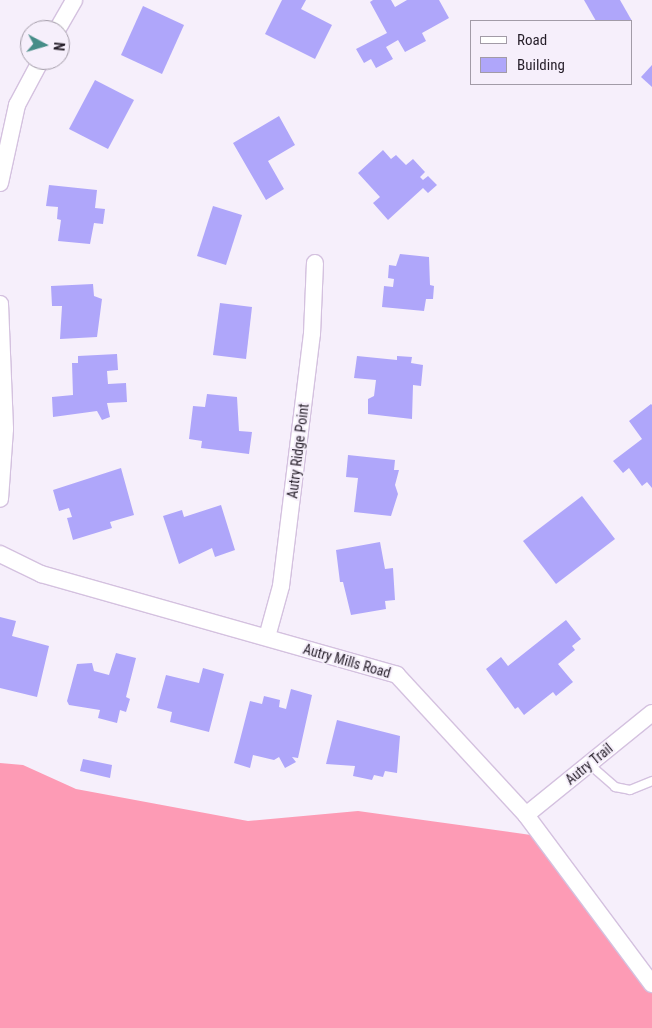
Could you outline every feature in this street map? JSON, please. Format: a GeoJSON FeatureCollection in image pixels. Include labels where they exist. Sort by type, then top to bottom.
{"type":"FeatureCollection","features":[{"type":"Feature","properties":{"kind":"street"},"geometry":{"type":"LineString","coordinates":[[63,20],[74,0]]}},
{"type":"Feature","properties":{"kind":"street"},"geometry":{"type":"LineString","coordinates":[[0,182],[17,105],[36,70]]}},
{"type":"Feature","properties":{"kind":"street","name":"Autry Ridge Point"},"geometry":{"type":"LineString","coordinates":[[267,637],[282,586],[312,334],[315,263]]}},
{"type":"Feature","properties":{"kind":"street"},"geometry":{"type":"LineString","coordinates":[[0,304],[5,429],[0,499]]}},
{"type":"Feature","properties":{"kind":"street","name":"Autry Mills Road"},"geometry":{"type":"LineString","coordinates":[[0,554],[42,574],[397,675],[526,815],[652,984]]}},
{"type":"Feature","properties":{"kind":"street","name":"Autry Trail"},"geometry":{"type":"LineString","coordinates":[[526,815],[652,712]]}},
{"type":"Feature","properties":{"kind":"lane"},"geometry":{"type":"LineString","coordinates":[[588,764],[616,788],[630,790],[652,781]]}},
{"type":"Feature","properties":{"kind":"shaded area"},"geometry":{"type":"Polygon","coordinates":[[[0,763],[23,765],[76,789],[248,821],[358,811],[538,836],[652,989],[652,1028],[0,1028],[0,763]]]}},
{"type":"Feature","properties":{"kind":"building"},"geometry":{"type":"Polygon","coordinates":[[[282,0],[306,0],[301,9],[332,25],[315,59],[265,34],[282,0]]]}},
{"type":"Feature","properties":{"kind":"building"},"geometry":{"type":"Polygon","coordinates":[[[373,0],[391,0],[395,7],[407,0],[439,0],[449,18],[422,33],[426,41],[405,52],[398,40],[386,47],[393,59],[376,68],[371,59],[364,63],[356,49],[387,33],[370,2],[373,0]]]}},
{"type":"Feature","properties":{"kind":"building"},"geometry":{"type":"Polygon","coordinates":[[[584,0],[620,0],[631,20],[595,20],[584,0]]]}},
{"type":"Feature","properties":{"kind":"building"},"geometry":{"type":"Polygon","coordinates":[[[143,6],[184,25],[162,74],[121,55],[143,6]]]}},
{"type":"Feature","properties":{"kind":"building"},"geometry":{"type":"Polygon","coordinates":[[[652,65],[652,87],[641,77],[652,65]]]}},
{"type":"Feature","properties":{"kind":"building"},"geometry":{"type":"Polygon","coordinates":[[[95,80],[134,100],[108,149],[69,129],[95,80]]]}},
{"type":"Feature","properties":{"kind":"building"},"geometry":{"type":"Polygon","coordinates":[[[279,116],[295,145],[268,161],[284,189],[266,200],[233,143],[279,116]]]}},
{"type":"Feature","properties":{"kind":"building"},"geometry":{"type":"Polygon","coordinates":[[[383,150],[391,159],[396,155],[406,165],[413,159],[425,172],[420,177],[423,180],[428,176],[437,185],[428,193],[423,188],[388,220],[373,203],[380,197],[358,173],[383,150]]]}},
{"type":"Feature","properties":{"kind":"building"},"geometry":{"type":"Polygon","coordinates":[[[49,185],[97,190],[95,208],[105,209],[103,224],[94,223],[90,244],[58,241],[61,220],[57,219],[58,207],[46,206],[49,185]]]}},
{"type":"Feature","properties":{"kind":"building"},"geometry":{"type":"Polygon","coordinates":[[[213,206],[242,215],[226,265],[197,256],[213,206]]]}},
{"type":"Feature","properties":{"kind":"building"},"geometry":{"type":"Polygon","coordinates":[[[400,254],[429,257],[430,285],[434,286],[433,299],[426,299],[424,311],[382,307],[384,286],[393,287],[394,279],[388,278],[389,265],[396,266],[400,254]]]}},
{"type":"Feature","properties":{"kind":"building"},"geometry":{"type":"Polygon","coordinates":[[[93,284],[94,296],[102,299],[97,337],[60,339],[62,306],[52,306],[51,286],[93,284]]]}},
{"type":"Feature","properties":{"kind":"building"},"geometry":{"type":"Polygon","coordinates":[[[220,303],[252,307],[246,359],[213,355],[220,303]]]}},
{"type":"Feature","properties":{"kind":"building"},"geometry":{"type":"Polygon","coordinates":[[[117,354],[118,370],[107,371],[108,384],[126,383],[127,402],[107,403],[110,417],[102,420],[97,411],[53,417],[52,397],[73,395],[72,363],[78,363],[78,356],[117,354]]]}},
{"type":"Feature","properties":{"kind":"building"},"geometry":{"type":"Polygon","coordinates":[[[357,356],[397,360],[397,356],[412,357],[411,363],[423,365],[421,386],[413,385],[412,419],[368,414],[368,399],[374,396],[376,380],[354,378],[357,356]]]}},
{"type":"Feature","properties":{"kind":"building"},"geometry":{"type":"Polygon","coordinates":[[[207,394],[237,397],[239,431],[252,432],[249,454],[201,448],[202,441],[189,439],[193,406],[205,407],[207,394]]]}},
{"type":"Feature","properties":{"kind":"building"},"geometry":{"type":"Polygon","coordinates":[[[651,404],[652,488],[647,482],[642,486],[629,468],[623,473],[613,461],[642,439],[629,421],[651,404]]]}},
{"type":"Feature","properties":{"kind":"building"},"geometry":{"type":"Polygon","coordinates":[[[348,455],[395,460],[394,470],[399,470],[395,485],[398,494],[391,516],[354,512],[358,478],[346,477],[348,455]]]}},
{"type":"Feature","properties":{"kind":"building"},"geometry":{"type":"Polygon","coordinates":[[[121,468],[134,515],[110,522],[112,528],[73,540],[67,518],[72,517],[69,508],[59,511],[53,490],[121,468]]]}},
{"type":"Feature","properties":{"kind":"building"},"geometry":{"type":"Polygon","coordinates":[[[582,496],[615,539],[556,584],[523,541],[582,496]]]}},
{"type":"Feature","properties":{"kind":"building"},"geometry":{"type":"Polygon","coordinates":[[[221,505],[235,550],[215,557],[212,548],[179,564],[163,516],[182,510],[184,517],[221,505]]]}},
{"type":"Feature","properties":{"kind":"building"},"geometry":{"type":"Polygon","coordinates":[[[380,542],[385,569],[393,568],[395,600],[385,601],[386,609],[351,615],[343,582],[340,582],[336,550],[380,542]]]}},
{"type":"Feature","properties":{"kind":"building"},"geometry":{"type":"Polygon","coordinates":[[[0,617],[16,621],[12,636],[49,646],[37,697],[0,688],[0,617]]]}},
{"type":"Feature","properties":{"kind":"building"},"geometry":{"type":"Polygon","coordinates":[[[566,620],[581,639],[572,646],[575,650],[558,664],[573,682],[556,696],[553,692],[524,715],[518,707],[515,709],[486,669],[501,657],[508,666],[566,620]]]}},
{"type":"Feature","properties":{"kind":"building"},"geometry":{"type":"Polygon","coordinates":[[[116,653],[136,658],[126,697],[130,699],[126,712],[120,710],[117,723],[98,718],[100,710],[69,705],[67,701],[77,664],[92,663],[94,671],[109,675],[116,653]]]}},
{"type":"Feature","properties":{"kind":"building"},"geometry":{"type":"Polygon","coordinates":[[[203,668],[224,674],[209,732],[170,722],[172,712],[157,708],[166,675],[199,683],[203,668]]]}},
{"type":"Feature","properties":{"kind":"building"},"geometry":{"type":"Polygon","coordinates":[[[291,689],[312,695],[298,758],[292,757],[296,762],[285,768],[279,757],[274,760],[253,755],[250,768],[234,763],[250,701],[262,704],[264,696],[280,700],[279,707],[286,709],[291,689]]]}},
{"type":"Feature","properties":{"kind":"building"},"geometry":{"type":"Polygon","coordinates":[[[337,720],[400,736],[397,773],[385,771],[383,777],[374,775],[372,780],[353,776],[355,766],[326,764],[337,720]]]}},
{"type":"Feature","properties":{"kind":"building"},"geometry":{"type":"Polygon","coordinates":[[[83,759],[112,765],[110,778],[80,771],[83,759]]]}}]}
